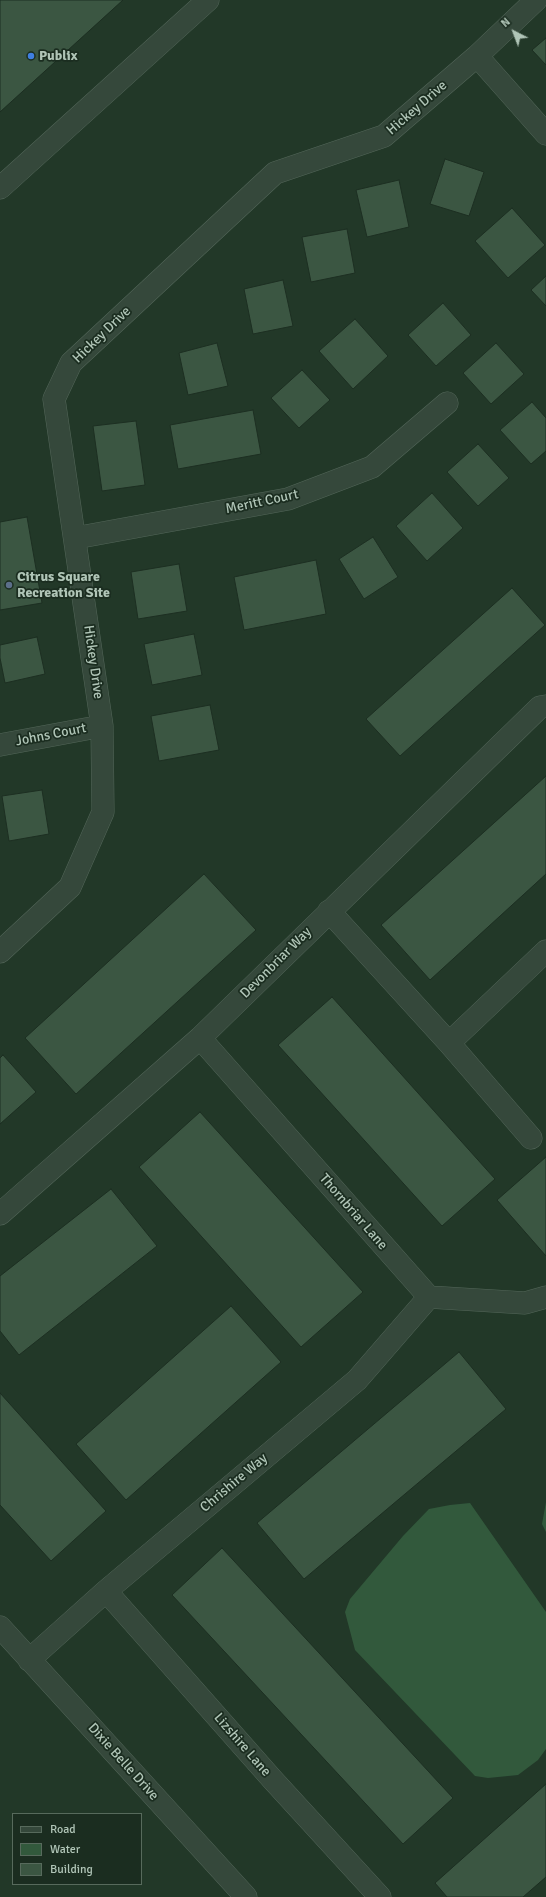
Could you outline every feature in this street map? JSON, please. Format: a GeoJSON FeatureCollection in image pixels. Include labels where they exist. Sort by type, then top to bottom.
{"type":"FeatureCollection","features":[{"type":"Feature","properties":{"kind":"street"},"geometry":{"type":"LineString","coordinates":[[0,188],[208,0]]}},
{"type":"Feature","properties":{"kind":"street","name":"Hickey Drive"},"geometry":{"type":"LineString","coordinates":[[0,952],[70,887],[103,812],[102,726],[54,399],[71,363],[275,172],[384,136],[477,56],[536,0]]}},
{"type":"Feature","properties":{"kind":"street"},"geometry":{"type":"LineString","coordinates":[[477,56],[546,134]]}},
{"type":"Feature","properties":{"kind":"street","name":"Meritt Court"},"geometry":{"type":"LineString","coordinates":[[75,538],[288,499],[372,468],[448,403]]}},
{"type":"Feature","properties":{"kind":"street","name":"Devonbriar Way"},"geometry":{"type":"LineString","coordinates":[[0,1214],[200,1038],[540,707],[546,706]]}},
{"type":"Feature","properties":{"kind":"street","name":"Johns Court"},"geometry":{"type":"LineString","coordinates":[[0,745],[102,726]]}},
{"type":"Feature","properties":{"kind":"street"},"geometry":{"type":"LineString","coordinates":[[329,911],[449,1043],[531,1138]]}},
{"type":"Feature","properties":{"kind":"street"},"geometry":{"type":"LineString","coordinates":[[449,1043],[546,951]]}},
{"type":"Feature","properties":{"kind":"street","name":"Thornbriar Lane"},"geometry":{"type":"LineString","coordinates":[[200,1038],[429,1298]]}},
{"type":"Feature","properties":{"kind":"street"},"geometry":{"type":"LineString","coordinates":[[429,1298],[525,1303],[546,1297]]}},
{"type":"Feature","properties":{"kind":"street","name":"Chrishire Way"},"geometry":{"type":"LineString","coordinates":[[29,1660],[106,1591],[357,1380],[429,1298]]}},
{"type":"Feature","properties":{"kind":"street","name":"Lizshire Lane"},"geometry":{"type":"LineString","coordinates":[[106,1591],[272,1779],[380,1897]]}},
{"type":"Feature","properties":{"kind":"street","name":"Dixie Belle Drive"},"geometry":{"type":"LineString","coordinates":[[0,1627],[246,1897]]}},
{"type":"Feature","properties":{"kind":"water"},"geometry":{"type":"Polygon","coordinates":[[[546,1502],[546,1532],[542,1524],[546,1502]]]}},
{"type":"Feature","properties":{"kind":"water"},"geometry":{"type":"Polygon","coordinates":[[[470,1503],[546,1612],[546,1749],[538,1760],[518,1775],[488,1778],[475,1776],[355,1650],[345,1612],[350,1599],[403,1536],[429,1509],[470,1503]]]}},
{"type":"Feature","properties":{"kind":"building","name":"Publix"},"geometry":{"type":"Polygon","coordinates":[[[0,0],[123,0],[0,112],[0,0]]]}},
{"type":"Feature","properties":{"kind":"building"},"geometry":{"type":"Polygon","coordinates":[[[546,38],[546,65],[532,50],[546,38]]]}},
{"type":"Feature","properties":{"kind":"building"},"geometry":{"type":"Polygon","coordinates":[[[445,159],[484,172],[469,216],[430,204],[445,159]]]}},
{"type":"Feature","properties":{"kind":"building"},"geometry":{"type":"Polygon","coordinates":[[[399,180],[409,227],[367,237],[356,190],[399,180]]]}},
{"type":"Feature","properties":{"kind":"building"},"geometry":{"type":"Polygon","coordinates":[[[512,208],[545,245],[508,278],[475,241],[512,208]]]}},
{"type":"Feature","properties":{"kind":"building"},"geometry":{"type":"Polygon","coordinates":[[[347,229],[355,273],[311,282],[302,237],[347,229]]]}},
{"type":"Feature","properties":{"kind":"building"},"geometry":{"type":"Polygon","coordinates":[[[546,276],[546,306],[531,290],[546,276]]]}},
{"type":"Feature","properties":{"kind":"building"},"geometry":{"type":"Polygon","coordinates":[[[283,280],[293,326],[253,334],[244,289],[283,280]]]}},
{"type":"Feature","properties":{"kind":"building"},"geometry":{"type":"Polygon","coordinates":[[[443,303],[471,335],[436,366],[408,335],[443,303]]]}},
{"type":"Feature","properties":{"kind":"building"},"geometry":{"type":"Polygon","coordinates":[[[355,319],[388,356],[353,389],[319,351],[355,319]]]}},
{"type":"Feature","properties":{"kind":"building"},"geometry":{"type":"Polygon","coordinates":[[[217,343],[228,386],[188,395],[179,353],[217,343]]]}},
{"type":"Feature","properties":{"kind":"building"},"geometry":{"type":"Polygon","coordinates":[[[496,343],[524,374],[491,404],[463,373],[496,343]]]}},
{"type":"Feature","properties":{"kind":"building"},"geometry":{"type":"Polygon","coordinates":[[[302,370],[330,400],[299,428],[271,398],[302,370]]]}},
{"type":"Feature","properties":{"kind":"building"},"geometry":{"type":"Polygon","coordinates":[[[532,402],[546,418],[546,451],[531,464],[500,430],[532,402]]]}},
{"type":"Feature","properties":{"kind":"building"},"geometry":{"type":"Polygon","coordinates":[[[253,410],[261,454],[178,469],[170,425],[253,410]]]}},
{"type":"Feature","properties":{"kind":"building"},"geometry":{"type":"Polygon","coordinates":[[[136,421],[145,485],[102,491],[93,426],[136,421]]]}},
{"type":"Feature","properties":{"kind":"building"},"geometry":{"type":"Polygon","coordinates":[[[478,444],[509,478],[478,506],[447,472],[478,444]]]}},
{"type":"Feature","properties":{"kind":"building"},"geometry":{"type":"Polygon","coordinates":[[[432,493],[463,528],[427,561],[396,526],[432,493]]]}},
{"type":"Feature","properties":{"kind":"building"},"geometry":{"type":"Polygon","coordinates":[[[27,517],[42,603],[0,610],[0,522],[27,517]]]}},
{"type":"Feature","properties":{"kind":"building"},"geometry":{"type":"Polygon","coordinates":[[[373,537],[398,577],[364,599],[339,559],[373,537]]]}},
{"type":"Feature","properties":{"kind":"building"},"geometry":{"type":"Polygon","coordinates":[[[316,560],[326,614],[244,630],[234,577],[316,560]]]}},
{"type":"Feature","properties":{"kind":"building"},"geometry":{"type":"Polygon","coordinates":[[[179,564],[187,611],[138,619],[131,572],[179,564]]]}},
{"type":"Feature","properties":{"kind":"building"},"geometry":{"type":"Polygon","coordinates":[[[512,588],[545,625],[400,756],[366,719],[512,588]]]}},
{"type":"Feature","properties":{"kind":"building"},"geometry":{"type":"Polygon","coordinates":[[[194,634],[202,675],[152,685],[144,644],[194,634]]]}},
{"type":"Feature","properties":{"kind":"building"},"geometry":{"type":"Polygon","coordinates":[[[37,637],[45,674],[5,683],[0,658],[0,645],[37,637]]]}},
{"type":"Feature","properties":{"kind":"building"},"geometry":{"type":"Polygon","coordinates":[[[210,705],[219,750],[159,761],[151,716],[210,705]]]}},
{"type":"Feature","properties":{"kind":"building"},"geometry":{"type":"Polygon","coordinates":[[[546,776],[546,874],[430,980],[381,925],[546,776]]]}},
{"type":"Feature","properties":{"kind":"building"},"geometry":{"type":"Polygon","coordinates":[[[42,790],[49,834],[9,841],[2,796],[42,790]]]}},
{"type":"Feature","properties":{"kind":"building"},"geometry":{"type":"Polygon","coordinates":[[[204,874],[256,930],[76,1094],[25,1038],[204,874]]]}},
{"type":"Feature","properties":{"kind":"building"},"geometry":{"type":"Polygon","coordinates":[[[332,997],[495,1179],[442,1226],[278,1045],[332,997]]]}},
{"type":"Feature","properties":{"kind":"building"},"geometry":{"type":"Polygon","coordinates":[[[3,1055],[36,1092],[0,1124],[0,1058],[3,1055]]]}},
{"type":"Feature","properties":{"kind":"building"},"geometry":{"type":"Polygon","coordinates":[[[200,1112],[363,1292],[301,1347],[139,1167],[200,1112]]]}},
{"type":"Feature","properties":{"kind":"building"},"geometry":{"type":"Polygon","coordinates":[[[546,1157],[546,1256],[497,1200],[546,1157]]]}},
{"type":"Feature","properties":{"kind":"building"},"geometry":{"type":"Polygon","coordinates":[[[111,1189],[157,1246],[19,1355],[0,1331],[0,1276],[111,1189]]]}},
{"type":"Feature","properties":{"kind":"building"},"geometry":{"type":"Polygon","coordinates":[[[231,1306],[281,1362],[126,1500],[76,1444],[231,1306]]]}},
{"type":"Feature","properties":{"kind":"building"},"geometry":{"type":"Polygon","coordinates":[[[459,1352],[506,1409],[304,1579],[257,1523],[459,1352]]]}},
{"type":"Feature","properties":{"kind":"building"},"geometry":{"type":"Polygon","coordinates":[[[0,1393],[106,1511],[51,1561],[0,1505],[0,1393]]]}},
{"type":"Feature","properties":{"kind":"building"},"geometry":{"type":"Polygon","coordinates":[[[222,1548],[453,1798],[403,1844],[172,1595],[222,1548]]]}},
{"type":"Feature","properties":{"kind":"building"},"geometry":{"type":"Polygon","coordinates":[[[546,1784],[546,1877],[523,1897],[447,1897],[435,1883],[546,1784]]]}},
{"type":"Feature","properties":{"kind":"place","name":"Publix"},"geometry":{"type":"Point","coordinates":[31,56]}},
{"type":"Feature","properties":{"kind":"place","name":"Citrus Square Recreation Site"},"geometry":{"type":"Point","coordinates":[9,585]}}]}
